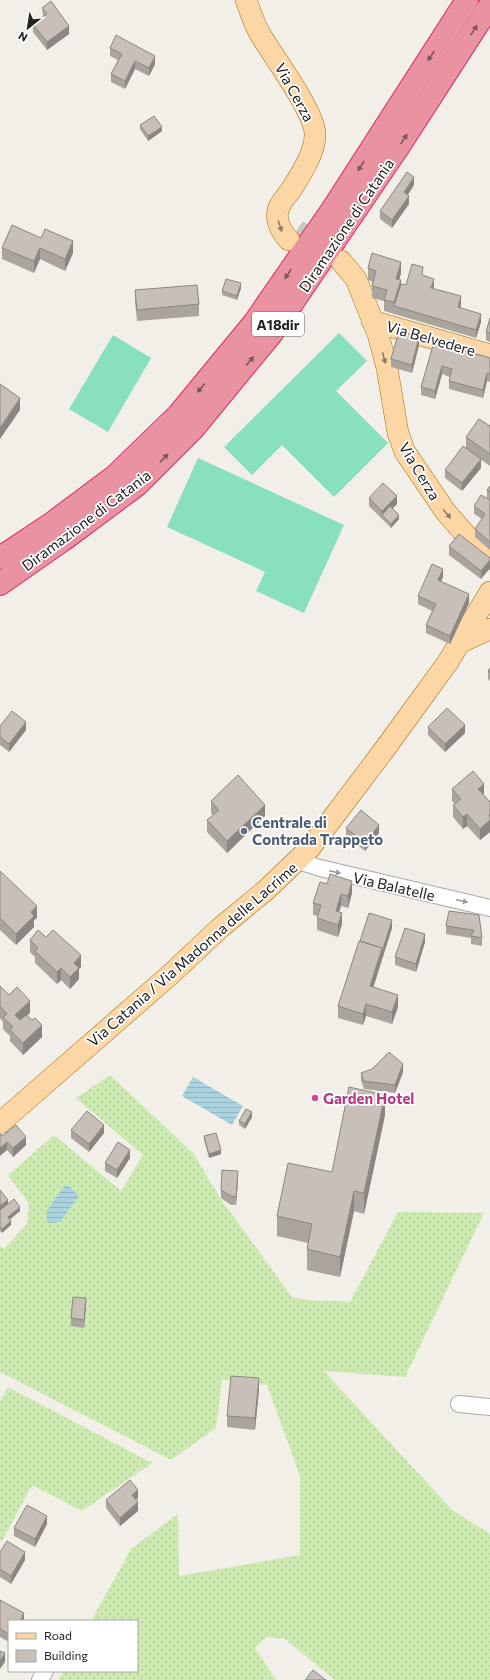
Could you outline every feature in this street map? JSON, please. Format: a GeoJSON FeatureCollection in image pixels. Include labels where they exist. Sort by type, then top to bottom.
{"type":"FeatureCollection","features":[{"type":"Feature","properties":{"kind":"highway","name":"Diramazione di Catania"},"geometry":{"type":"LineString","coordinates":[[0,558],[51,524],[115,476],[179,414],[254,323],[334,207],[467,0]]}},
{"type":"Feature","properties":{"kind":"highway","name":"Diramazione di Catania"},"geometry":{"type":"LineString","coordinates":[[0,584],[64,540],[137,485],[193,430],[272,333],[399,146],[490,5]]}},
{"type":"Feature","properties":{"kind":"main road","name":"Via Cerza"},"geometry":{"type":"LineString","coordinates":[[246,0],[260,32],[301,98],[316,132],[315,146],[294,185],[291,213],[293,235]]}},
{"type":"Feature","properties":{"kind":"main road","name":"Via Cerza"},"geometry":{"type":"LineString","coordinates":[[336,265],[356,279],[378,334],[387,368],[398,433],[405,452],[445,511],[472,542],[490,558]]}},
{"type":"Feature","properties":{"kind":"main road","name":"Via Belvedere"},"geometry":{"type":"LineString","coordinates":[[372,320],[490,355]]}},
{"type":"Feature","properties":{"kind":"main road","name":"Via Catania / Via Madonna delle Lacrime"},"geometry":{"type":"LineString","coordinates":[[0,1123],[298,861],[310,848],[380,756],[448,662],[490,594]]}},
{"type":"Feature","properties":{"kind":"main road"},"geometry":{"type":"LineString","coordinates":[[459,643],[490,629]]}},
{"type":"Feature","properties":{"kind":"street","name":"Via Balatelle"},"geometry":{"type":"LineString","coordinates":[[298,861],[320,868],[490,908]]}},
{"type":"Feature","properties":{"kind":"street"},"geometry":{"type":"LineString","coordinates":[[458,1404],[490,1407]]}},
{"type":"Feature","properties":{"kind":"green space"},"geometry":{"type":"Polygon","coordinates":[[[339,333],[367,361],[336,391],[388,443],[334,497],[282,445],[252,475],[224,447],[339,333]]]}},
{"type":"Feature","properties":{"kind":"green space"},"geometry":{"type":"Polygon","coordinates":[[[113,335],[151,358],[108,432],[69,409],[113,335]]]}},
{"type":"Feature","properties":{"kind":"green space"},"geometry":{"type":"Polygon","coordinates":[[[198,458],[344,525],[304,613],[256,591],[265,572],[167,527],[198,458]]]}},
{"type":"Feature","properties":{"kind":"green space"},"geometry":{"type":"Polygon","coordinates":[[[110,1075],[193,1153],[220,1198],[292,1297],[299,1299],[350,1302],[398,1212],[484,1213],[405,1377],[324,1371],[452,1510],[490,1534],[490,1680],[335,1680],[285,1639],[267,1637],[255,1648],[276,1680],[59,1680],[63,1672],[138,1672],[138,1620],[92,1620],[131,1549],[178,1514],[179,1576],[300,1555],[300,1476],[267,1385],[222,1380],[216,1428],[171,1460],[0,1372],[0,1246],[4,1249],[27,1224],[29,1204],[8,1175],[54,1135],[121,1191],[143,1155],[76,1098],[110,1075]]]}},
{"type":"Feature","properties":{"kind":"green space"},"geometry":{"type":"Polygon","coordinates":[[[8,1387],[152,1463],[82,1511],[32,1485],[2,1541],[0,1540],[0,1401],[8,1387]]]}},
{"type":"Feature","properties":{"kind":"water"},"geometry":{"type":"Polygon","coordinates":[[[193,1077],[243,1106],[232,1125],[182,1096],[193,1077]]]}},
{"type":"Feature","properties":{"kind":"water"},"geometry":{"type":"Polygon","coordinates":[[[65,1185],[70,1187],[79,1196],[60,1222],[49,1223],[46,1217],[48,1213],[46,1212],[65,1185]]]}},
{"type":"Feature","properties":{"kind":"building"},"geometry":{"type":"Polygon","coordinates":[[[51,1],[69,26],[47,42],[33,24],[47,14],[42,8],[51,1]]]}},
{"type":"Feature","properties":{"kind":"building"},"geometry":{"type":"Polygon","coordinates":[[[116,35],[155,56],[149,68],[135,61],[125,81],[111,74],[122,54],[110,48],[116,35]]]}},
{"type":"Feature","properties":{"kind":"building"},"geometry":{"type":"Polygon","coordinates":[[[154,116],[162,127],[148,136],[140,125],[154,116]]]}},
{"type":"Feature","properties":{"kind":"building"},"geometry":{"type":"Polygon","coordinates":[[[407,172],[414,177],[404,192],[409,196],[392,220],[380,211],[407,172]]]}},
{"type":"Feature","properties":{"kind":"building"},"geometry":{"type":"Polygon","coordinates":[[[12,225],[41,238],[45,229],[73,241],[65,259],[40,248],[34,261],[2,248],[12,225]]]}},
{"type":"Feature","properties":{"kind":"building"},"geometry":{"type":"Polygon","coordinates":[[[372,253],[401,262],[396,279],[401,280],[394,302],[384,300],[387,290],[372,286],[376,271],[368,268],[372,253]]]}},
{"type":"Feature","properties":{"kind":"building"},"geometry":{"type":"Polygon","coordinates":[[[412,264],[423,267],[422,275],[434,279],[431,288],[461,296],[458,307],[481,314],[476,330],[394,306],[401,284],[406,285],[412,264]]]}},
{"type":"Feature","properties":{"kind":"building"},"geometry":{"type":"Polygon","coordinates":[[[226,279],[241,283],[237,296],[222,291],[226,279]]]}},
{"type":"Feature","properties":{"kind":"building"},"geometry":{"type":"Polygon","coordinates":[[[197,285],[199,304],[137,310],[135,290],[197,285]]]}},
{"type":"Feature","properties":{"kind":"building"},"geometry":{"type":"Polygon","coordinates":[[[490,318],[490,333],[486,332],[490,318]]]}},
{"type":"Feature","properties":{"kind":"building"},"geometry":{"type":"Polygon","coordinates":[[[399,331],[419,337],[412,365],[391,359],[399,331]]]}},
{"type":"Feature","properties":{"kind":"building"},"geometry":{"type":"Polygon","coordinates":[[[434,342],[490,358],[490,374],[487,373],[483,390],[449,381],[452,369],[442,366],[435,391],[421,387],[434,342]]]}},
{"type":"Feature","properties":{"kind":"building"},"geometry":{"type":"Polygon","coordinates":[[[0,384],[20,398],[0,428],[0,384]]]}},
{"type":"Feature","properties":{"kind":"building"},"geometry":{"type":"Polygon","coordinates":[[[479,419],[490,426],[490,454],[466,437],[479,419]]]}},
{"type":"Feature","properties":{"kind":"building"},"geometry":{"type":"Polygon","coordinates":[[[463,446],[481,459],[462,483],[445,470],[463,446]]]}},
{"type":"Feature","properties":{"kind":"building"},"geometry":{"type":"Polygon","coordinates":[[[383,483],[397,496],[382,511],[369,498],[383,483]]]}},
{"type":"Feature","properties":{"kind":"building"},"geometry":{"type":"Polygon","coordinates":[[[481,495],[490,500],[490,542],[475,529],[485,514],[474,506],[481,495]]]}},
{"type":"Feature","properties":{"kind":"building"},"geometry":{"type":"Polygon","coordinates":[[[390,506],[399,515],[391,524],[382,515],[390,506]]]}},
{"type":"Feature","properties":{"kind":"building"},"geometry":{"type":"Polygon","coordinates":[[[459,534],[490,558],[481,571],[449,546],[459,534]]]}},
{"type":"Feature","properties":{"kind":"building"},"geometry":{"type":"Polygon","coordinates":[[[432,564],[443,569],[438,580],[469,594],[450,636],[426,625],[436,604],[418,596],[432,564]]]}},
{"type":"Feature","properties":{"kind":"building"},"geometry":{"type":"Polygon","coordinates":[[[447,708],[465,725],[445,744],[428,727],[447,708]]]}},
{"type":"Feature","properties":{"kind":"building"},"geometry":{"type":"Polygon","coordinates":[[[12,711],[26,722],[9,744],[0,737],[0,726],[12,711]]]}},
{"type":"Feature","properties":{"kind":"building"},"geometry":{"type":"Polygon","coordinates":[[[473,771],[484,784],[478,789],[490,802],[490,820],[480,829],[467,814],[463,817],[453,805],[461,799],[452,789],[473,771]]]}},
{"type":"Feature","properties":{"kind":"building"},"geometry":{"type":"Polygon","coordinates":[[[238,775],[265,805],[227,841],[207,820],[219,810],[211,801],[238,775]]]}},
{"type":"Feature","properties":{"kind":"building"},"geometry":{"type":"Polygon","coordinates":[[[361,810],[379,825],[365,843],[346,828],[361,810]]]}},
{"type":"Feature","properties":{"kind":"building"},"geometry":{"type":"Polygon","coordinates":[[[0,871],[37,906],[31,912],[34,916],[16,934],[0,918],[0,871]]]}},
{"type":"Feature","properties":{"kind":"building"},"geometry":{"type":"Polygon","coordinates":[[[330,874],[352,881],[348,896],[341,894],[336,911],[342,913],[338,925],[317,918],[321,905],[313,903],[320,882],[327,884],[330,874]]]}},
{"type":"Feature","properties":{"kind":"building"},"geometry":{"type":"Polygon","coordinates":[[[449,911],[479,915],[482,938],[471,936],[474,930],[446,926],[449,911]]]}},
{"type":"Feature","properties":{"kind":"building"},"geometry":{"type":"Polygon","coordinates":[[[369,913],[392,920],[382,952],[382,948],[360,941],[369,913]]]}},
{"type":"Feature","properties":{"kind":"building"},"geometry":{"type":"Polygon","coordinates":[[[405,928],[425,934],[416,964],[395,957],[405,928]]]}},
{"type":"Feature","properties":{"kind":"building"},"geometry":{"type":"Polygon","coordinates":[[[38,930],[46,937],[53,930],[81,955],[74,963],[79,968],[70,977],[61,968],[57,972],[35,951],[38,948],[30,940],[38,930]]]}},
{"type":"Feature","properties":{"kind":"building"},"geometry":{"type":"Polygon","coordinates":[[[359,941],[382,948],[370,986],[398,995],[392,1012],[366,1004],[363,1014],[338,1006],[359,941]]]}},
{"type":"Feature","properties":{"kind":"building"},"geometry":{"type":"Polygon","coordinates":[[[0,986],[9,995],[17,987],[30,1001],[15,1015],[20,1020],[26,1015],[32,1020],[35,1018],[42,1025],[23,1043],[10,1030],[13,1027],[3,1017],[7,1014],[0,1006],[0,986]]]}},
{"type":"Feature","properties":{"kind":"building"},"geometry":{"type":"Polygon","coordinates":[[[389,1052],[403,1064],[395,1085],[364,1081],[361,1073],[372,1069],[389,1052]]]}},
{"type":"Feature","properties":{"kind":"building"},"geometry":{"type":"Polygon","coordinates":[[[349,1087],[385,1095],[364,1193],[354,1191],[340,1257],[307,1249],[312,1224],[277,1216],[288,1163],[332,1172],[349,1087]]]}},
{"type":"Feature","properties":{"kind":"building"},"geometry":{"type":"Polygon","coordinates":[[[246,1109],[252,1112],[245,1124],[239,1121],[246,1109]]]}},
{"type":"Feature","properties":{"kind":"building"},"geometry":{"type":"Polygon","coordinates":[[[87,1111],[104,1125],[89,1144],[71,1130],[87,1111]]]}},
{"type":"Feature","properties":{"kind":"building"},"geometry":{"type":"Polygon","coordinates":[[[16,1125],[26,1137],[13,1148],[7,1142],[0,1148],[0,1134],[2,1136],[16,1125]]]}},
{"type":"Feature","properties":{"kind":"building"},"geometry":{"type":"Polygon","coordinates":[[[216,1133],[221,1150],[209,1154],[204,1136],[216,1133]]]}},
{"type":"Feature","properties":{"kind":"building"},"geometry":{"type":"Polygon","coordinates":[[[118,1142],[130,1150],[117,1170],[105,1163],[118,1142]]]}},
{"type":"Feature","properties":{"kind":"building"},"geometry":{"type":"Polygon","coordinates":[[[222,1170],[238,1171],[236,1197],[231,1196],[221,1190],[222,1170]]]}},
{"type":"Feature","properties":{"kind":"building"},"geometry":{"type":"Polygon","coordinates":[[[0,1190],[8,1200],[0,1206],[0,1190]]]}},
{"type":"Feature","properties":{"kind":"building"},"geometry":{"type":"Polygon","coordinates":[[[14,1199],[20,1207],[8,1217],[11,1221],[2,1229],[0,1227],[0,1210],[14,1199]]]}},
{"type":"Feature","properties":{"kind":"building"},"geometry":{"type":"Polygon","coordinates":[[[73,1297],[86,1298],[84,1320],[71,1318],[73,1297]]]}},
{"type":"Feature","properties":{"kind":"building"},"geometry":{"type":"Polygon","coordinates":[[[231,1376],[259,1378],[255,1418],[227,1416],[231,1376]]]}},
{"type":"Feature","properties":{"kind":"building"},"geometry":{"type":"Polygon","coordinates":[[[130,1480],[138,1490],[132,1495],[138,1502],[120,1518],[106,1500],[130,1480]]]}},
{"type":"Feature","properties":{"kind":"building"},"geometry":{"type":"Polygon","coordinates":[[[27,1505],[47,1516],[35,1539],[14,1528],[27,1505]]]}},
{"type":"Feature","properties":{"kind":"building"},"geometry":{"type":"Polygon","coordinates":[[[7,1541],[25,1552],[11,1576],[0,1569],[0,1552],[7,1541]]]}},
{"type":"Feature","properties":{"kind":"building"},"geometry":{"type":"Polygon","coordinates":[[[0,1600],[24,1613],[20,1620],[8,1620],[8,1633],[0,1629],[0,1600]]]}},
{"type":"Feature","properties":{"kind":"building"},"geometry":{"type":"Polygon","coordinates":[[[0,1651],[5,1653],[0,1661],[0,1651]]]}},
{"type":"Feature","properties":{"kind":"building"},"geometry":{"type":"Polygon","coordinates":[[[313,1670],[326,1680],[305,1680],[313,1670]]]}},
{"type":"Feature","properties":{"kind":"tunnel"},"geometry":{"type":"LineString","coordinates":[[297,230],[326,250]]}},
{"type":"Feature","properties":{"kind":"tunnel"},"geometry":{"type":"LineString","coordinates":[[306,252],[332,270]]}},
{"type":"Feature","properties":{"kind":"place","name":"Centrale di Contrada Trappeto"},"geometry":{"type":"Point","coordinates":[244,831]}},
{"type":"Feature","properties":{"kind":"place","name":"Garden Hotel"},"geometry":{"type":"Point","coordinates":[315,1098]}}]}
